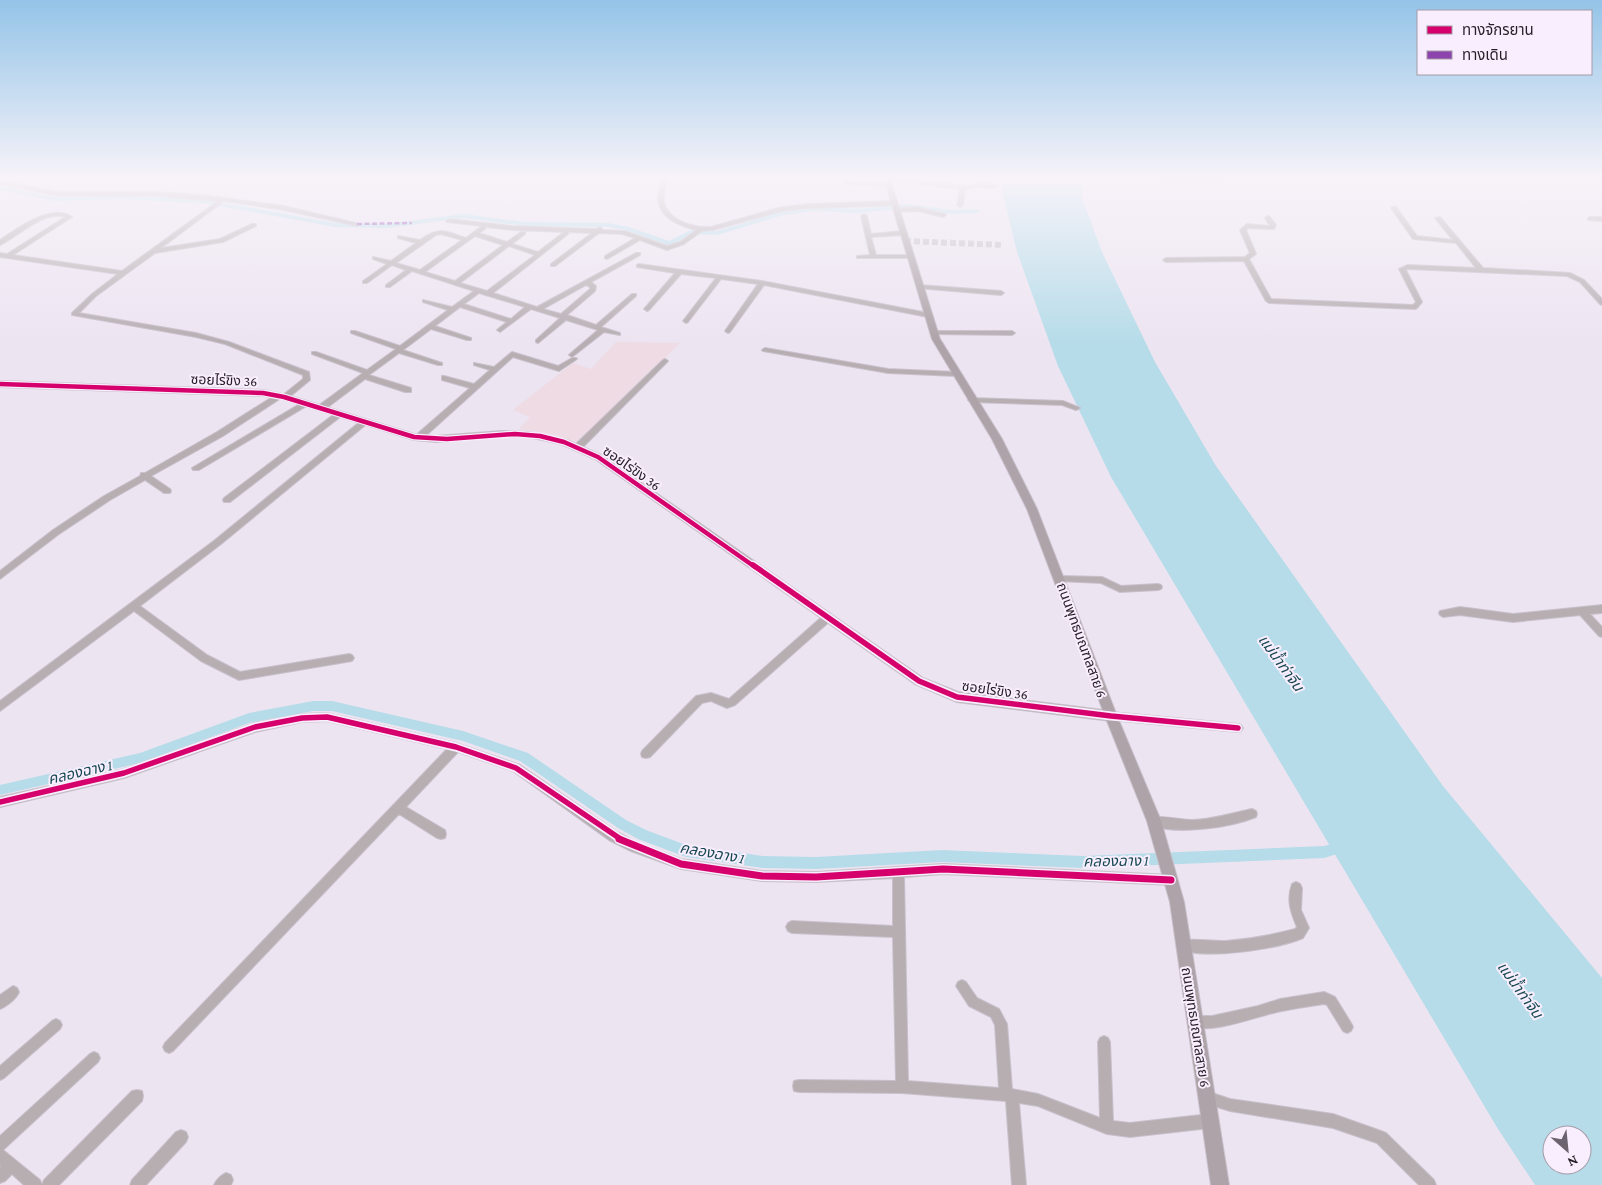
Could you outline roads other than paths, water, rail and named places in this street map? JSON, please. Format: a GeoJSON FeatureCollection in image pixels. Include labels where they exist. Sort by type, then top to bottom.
{"type":"FeatureCollection","features":[{"type":"Feature","properties":{"kind":"main road","name":"ถนนพุทธมณฑลสาย 6"},"geometry":{"type":"LineString","coordinates":[[903,233],[934,333],[956,374],[996,438],[1027,497],[1111,716],[1154,821],[1171,878],[1220,1185]]}},
{"type":"Feature","properties":{"kind":"street"},"geometry":{"type":"LineString","coordinates":[[0,243],[18,232]]}},
{"type":"Feature","properties":{"kind":"street"},"geometry":{"type":"LineString","coordinates":[[8,256],[45,232]]}},
{"type":"Feature","properties":{"kind":"street"},"geometry":{"type":"LineString","coordinates":[[0,576],[56,532],[144,475],[220,434],[306,380],[307,374],[227,343],[196,335],[74,314],[94,295],[178,232]]}},
{"type":"Feature","properties":{"kind":"street"},"geometry":{"type":"LineString","coordinates":[[153,251],[221,241],[239,232]]}},
{"type":"Feature","properties":{"kind":"street"},"geometry":{"type":"LineString","coordinates":[[365,282],[437,232]]}},
{"type":"Feature","properties":{"kind":"street"},"geometry":{"type":"LineString","coordinates":[[438,232],[466,240]]}},
{"type":"Feature","properties":{"kind":"street"},"geometry":{"type":"LineString","coordinates":[[553,265],[596,232]]}},
{"type":"Feature","properties":{"kind":"street"},"geometry":{"type":"LineString","coordinates":[[624,232],[667,248],[676,246],[698,232]]}},
{"type":"Feature","properties":{"kind":"street"},"geometry":{"type":"LineString","coordinates":[[867,232],[873,257]]}},
{"type":"Feature","properties":{"kind":"street"},"geometry":{"type":"LineString","coordinates":[[1166,260],[1246,259],[1253,254],[1245,232]]}},
{"type":"Feature","properties":{"kind":"street"},"geometry":{"type":"LineString","coordinates":[[1412,232],[1417,239],[1459,242]]}},
{"type":"Feature","properties":{"kind":"street"},"geometry":{"type":"LineString","coordinates":[[1451,232],[1481,270]]}},
{"type":"Feature","properties":{"kind":"street"},"geometry":{"type":"LineString","coordinates":[[456,283],[522,233]]}},
{"type":"Feature","properties":{"kind":"street"},"geometry":{"type":"LineString","coordinates":[[489,293],[566,233]]}},
{"type":"Feature","properties":{"kind":"street"},"geometry":{"type":"LineString","coordinates":[[868,236],[903,233]]}},
{"type":"Feature","properties":{"kind":"street"},"geometry":{"type":"LineString","coordinates":[[421,272],[475,234],[539,254]]}},
{"type":"Feature","properties":{"kind":"street"},"geometry":{"type":"LineString","coordinates":[[400,237],[421,242]]}},
{"type":"Feature","properties":{"kind":"street"},"geometry":{"type":"LineString","coordinates":[[607,257],[640,238]]}},
{"type":"Feature","properties":{"kind":"street"},"geometry":{"type":"LineString","coordinates":[[500,330],[534,307],[587,283],[638,254]]}},
{"type":"Feature","properties":{"kind":"street"},"geometry":{"type":"LineString","coordinates":[[0,255],[123,274]]}},
{"type":"Feature","properties":{"kind":"street"},"geometry":{"type":"LineString","coordinates":[[859,258],[910,257]]}},
{"type":"Feature","properties":{"kind":"street"},"geometry":{"type":"LineString","coordinates":[[375,258],[618,334]]}},
{"type":"Feature","properties":{"kind":"street"},"geometry":{"type":"LineString","coordinates":[[1246,259],[1270,301],[1415,307],[1419,302],[1402,270],[1404,267],[1571,275],[1582,281],[1602,303]]}},
{"type":"Feature","properties":{"kind":"street"},"geometry":{"type":"LineString","coordinates":[[639,266],[762,283],[928,315]]}},
{"type":"Feature","properties":{"kind":"street"},"geometry":{"type":"LineString","coordinates":[[388,286],[411,269]]}},
{"type":"Feature","properties":{"kind":"street"},"geometry":{"type":"LineString","coordinates":[[647,309],[680,271]]}},
{"type":"Feature","properties":{"kind":"street"},"geometry":{"type":"LineString","coordinates":[[686,321],[720,277]]}},
{"type":"Feature","properties":{"kind":"street"},"geometry":{"type":"LineString","coordinates":[[538,341],[593,290],[593,286],[587,283]]}},
{"type":"Feature","properties":{"kind":"street"},"geometry":{"type":"LineString","coordinates":[[728,331],[762,283]]}},
{"type":"Feature","properties":{"kind":"street"},"geometry":{"type":"LineString","coordinates":[[919,287],[1001,294]]}},
{"type":"Feature","properties":{"kind":"street"},"geometry":{"type":"LineString","coordinates":[[321,408],[478,290]]}},
{"type":"Feature","properties":{"kind":"street"},"geometry":{"type":"LineString","coordinates":[[418,438],[512,354],[559,369],[634,295]]}},
{"type":"Feature","properties":{"kind":"street"},"geometry":{"type":"LineString","coordinates":[[425,301],[512,321]]}},
{"type":"Feature","properties":{"kind":"street"},"geometry":{"type":"LineString","coordinates":[[430,326],[469,339]]}},
{"type":"Feature","properties":{"kind":"street"},"geometry":{"type":"LineString","coordinates":[[353,332],[440,364]]}},
{"type":"Feature","properties":{"kind":"street"},"geometry":{"type":"LineString","coordinates":[[934,333],[1012,333]]}},
{"type":"Feature","properties":{"kind":"street"},"geometry":{"type":"LineString","coordinates":[[765,350],[888,371],[956,374]]}},
{"type":"Feature","properties":{"kind":"street"},"geometry":{"type":"LineString","coordinates":[[314,353],[408,390]]}},
{"type":"Feature","properties":{"kind":"street"},"geometry":{"type":"LineString","coordinates":[[579,446],[665,361]]}},
{"type":"Feature","properties":{"kind":"street"},"geometry":{"type":"LineString","coordinates":[[476,364],[495,370]]}},
{"type":"Feature","properties":{"kind":"street"},"geometry":{"type":"LineString","coordinates":[[444,378],[474,387]]}},
{"type":"Feature","properties":{"kind":"street","name":"ซอยไร่ขิง 36"},"geometry":{"type":"LineString","coordinates":[[0,384],[263,393],[282,396],[418,438],[444,440],[521,434],[540,435],[579,446],[598,457],[919,682],[957,696],[1111,716]]}},
{"type":"Feature","properties":{"kind":"street"},"geometry":{"type":"LineString","coordinates":[[972,400],[1063,402],[1076,408]]}},
{"type":"Feature","properties":{"kind":"street"},"geometry":{"type":"LineString","coordinates":[[196,468],[306,404]]}},
{"type":"Feature","properties":{"kind":"street"},"geometry":{"type":"LineString","coordinates":[[227,500],[340,414]]}},
{"type":"Feature","properties":{"kind":"street"},"geometry":{"type":"LineString","coordinates":[[0,707],[242,523],[365,422]]}},
{"type":"Feature","properties":{"kind":"street"},"geometry":{"type":"LineString","coordinates":[[144,475],[167,491]]}},
{"type":"Feature","properties":{"kind":"street"},"geometry":{"type":"LineString","coordinates":[[1060,579],[1102,580],[1120,590],[1158,587]]}},
{"type":"Feature","properties":{"kind":"street"},"geometry":{"type":"LineString","coordinates":[[134,606],[204,658],[239,676],[349,658]]}},
{"type":"Feature","properties":{"kind":"street"},"geometry":{"type":"LineString","coordinates":[[1443,613],[1467,611],[1513,618],[1584,613],[1602,609]]}},
{"type":"Feature","properties":{"kind":"street"},"geometry":{"type":"LineString","coordinates":[[1584,613],[1602,633]]}},
{"type":"Feature","properties":{"kind":"street"},"geometry":{"type":"LineString","coordinates":[[646,754],[699,699],[711,696],[727,704],[732,702],[827,618]]}},
{"type":"Feature","properties":{"kind":"street"},"geometry":{"type":"LineString","coordinates":[[1111,716],[1238,728]]}},
{"type":"Feature","properties":{"kind":"street"},"geometry":{"type":"LineString","coordinates":[[0,802],[139,769],[249,728],[292,719],[326,717],[456,747],[516,768],[613,836],[634,848],[681,864],[762,876],[943,869],[1171,878]]}},
{"type":"Feature","properties":{"kind":"street"},"geometry":{"type":"LineString","coordinates":[[169,1047],[456,747]]}},
{"type":"Feature","properties":{"kind":"street"},"geometry":{"type":"LineString","coordinates":[[398,808],[441,834]]}},
{"type":"Feature","properties":{"kind":"street"},"geometry":{"type":"LineString","coordinates":[[1154,821],[1178,827],[1203,825],[1252,814]]}},
{"type":"Feature","properties":{"kind":"street"},"geometry":{"type":"LineString","coordinates":[[898,872],[902,1087]]}},
{"type":"Feature","properties":{"kind":"street"},"geometry":{"type":"LineString","coordinates":[[1183,945],[1220,948],[1299,934],[1303,928],[1295,910],[1296,888]]}},
{"type":"Feature","properties":{"kind":"street"},"geometry":{"type":"LineString","coordinates":[[792,928],[899,932]]}},
{"type":"Feature","properties":{"kind":"street"},"geometry":{"type":"LineString","coordinates":[[962,986],[973,1002],[995,1013],[1001,1024],[1019,1185]]}},
{"type":"Feature","properties":{"kind":"street"},"geometry":{"type":"LineString","coordinates":[[0,1003],[13,992]]}},
{"type":"Feature","properties":{"kind":"street"},"geometry":{"type":"LineString","coordinates":[[1195,1022],[1212,1022],[1280,1005],[1324,998],[1331,1000],[1347,1027]]}},
{"type":"Feature","properties":{"kind":"street"},"geometry":{"type":"LineString","coordinates":[[0,1074],[56,1025]]}},
{"type":"Feature","properties":{"kind":"street"},"geometry":{"type":"LineString","coordinates":[[1104,1042],[1107,1127]]}},
{"type":"Feature","properties":{"kind":"street"},"geometry":{"type":"LineString","coordinates":[[0,1145],[94,1058]]}},
{"type":"Feature","properties":{"kind":"street"},"geometry":{"type":"LineString","coordinates":[[799,1086],[902,1087],[1009,1094],[1038,1100],[1107,1127],[1130,1130],[1210,1121]]}},
{"type":"Feature","properties":{"kind":"street"},"geometry":{"type":"LineString","coordinates":[[49,1185],[137,1096]]}},
{"type":"Feature","properties":{"kind":"street"},"geometry":{"type":"LineString","coordinates":[[1206,1097],[1230,1105],[1333,1121],[1381,1138],[1429,1185]]}},
{"type":"Feature","properties":{"kind":"street"},"geometry":{"type":"LineString","coordinates":[[137,1185],[181,1138]]}},
{"type":"Feature","properties":{"kind":"street"},"geometry":{"type":"LineString","coordinates":[[0,1156],[36,1185]]}},
{"type":"Feature","properties":{"kind":"street"},"geometry":{"type":"LineString","coordinates":[[0,1176],[11,1166]]}},
{"type":"Feature","properties":{"kind":"water","name":"แม่น้ำท่าจีน"},"geometry":{"type":"Polygon","coordinates":[[[1012,232],[1095,232],[1102,252],[1155,362],[1216,466],[1443,786],[1602,978],[1602,1185],[1535,1185],[1498,1129],[1111,477],[1058,366],[1017,252],[1012,232]]]}},
{"type":"Feature","properties":{"kind":"waterway"},"geometry":{"type":"LineString","coordinates":[[638,232],[669,244],[690,232]]}},
{"type":"Feature","properties":{"kind":"waterway"},"geometry":{"type":"LineString","coordinates":[[699,232],[719,232]]}},
{"type":"Feature","properties":{"kind":"waterway","name":"คลองฉาง 1"},"geometry":{"type":"LineString","coordinates":[[0,790],[140,758],[249,718],[313,706],[332,706],[463,736],[524,757],[622,824],[642,835],[686,851],[763,862],[816,863],[942,856],[1083,862],[1324,852],[1343,847]]}},
{"type":"Feature","properties":{"kind":"tunnel"},"geometry":{"type":"LineString","coordinates":[[905,241],[1004,245]]}}]}
